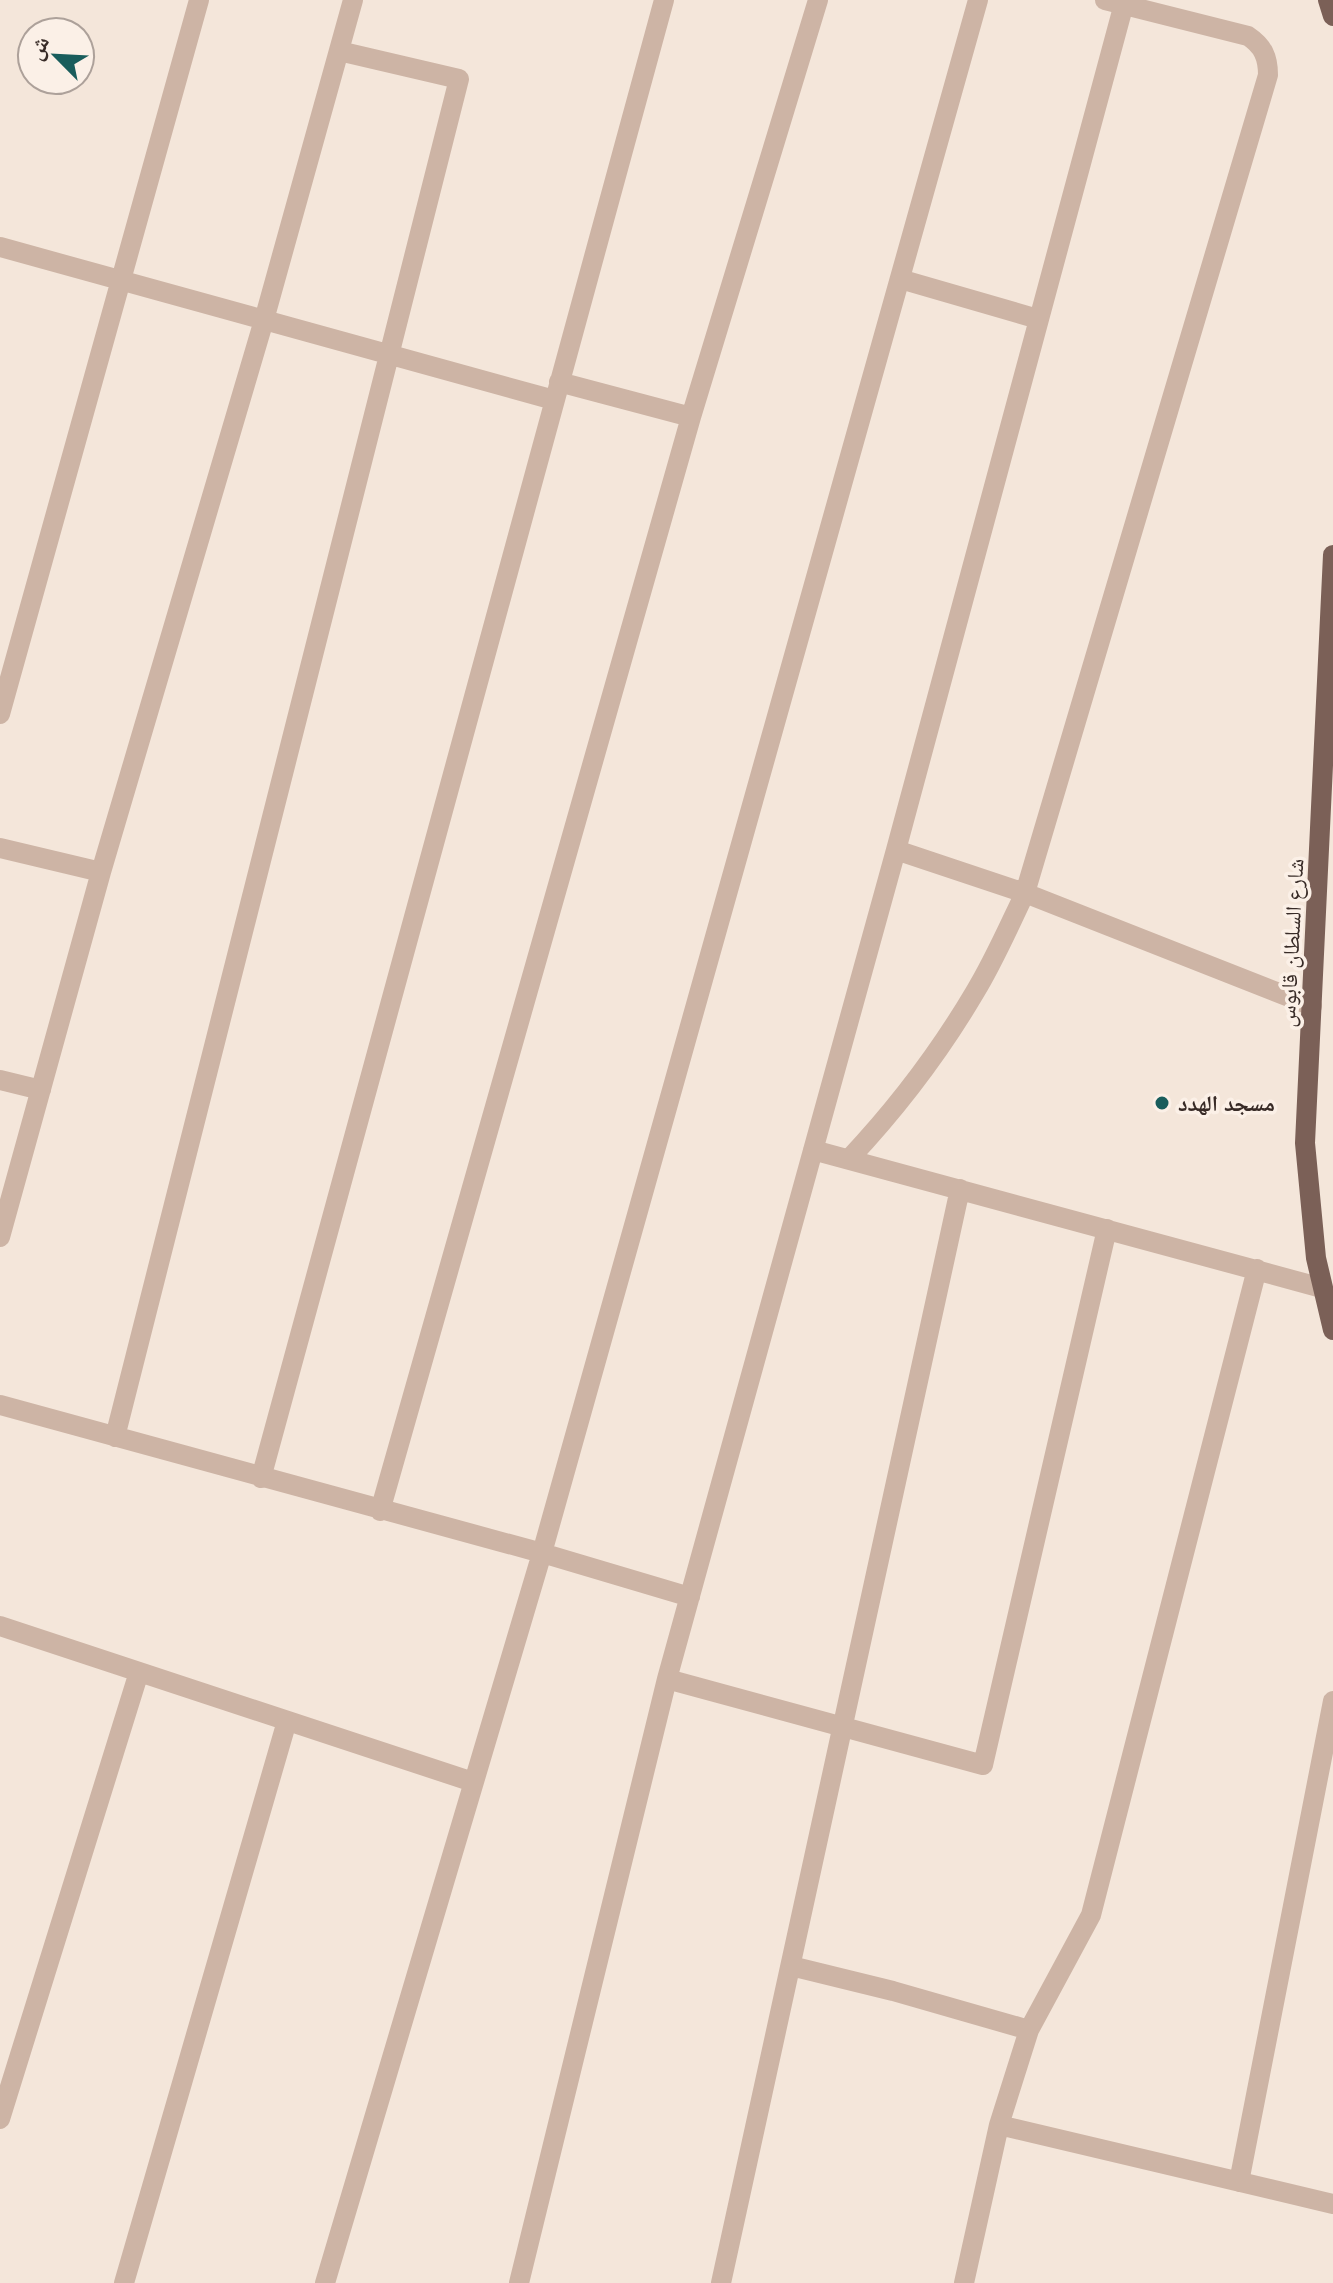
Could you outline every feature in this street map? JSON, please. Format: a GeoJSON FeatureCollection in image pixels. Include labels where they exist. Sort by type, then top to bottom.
{"type":"FeatureCollection","features":[{"type":"Feature","properties":{"kind":"main road"},"geometry":{"type":"LineString","coordinates":[[1328,0],[1333,16]]}},
{"type":"Feature","properties":{"kind":"main road","name":"شارع السلطان قابوس"},"geometry":{"type":"LineString","coordinates":[[1333,555],[1305,1143],[1322,1288],[1333,1330]]}},
{"type":"Feature","properties":{"kind":"street"},"geometry":{"type":"LineString","coordinates":[[0,714],[199,0]]}},
{"type":"Feature","properties":{"kind":"street"},"geometry":{"type":"LineString","coordinates":[[0,1237],[101,872],[264,320],[353,0]]}},
{"type":"Feature","properties":{"kind":"street"},"geometry":{"type":"LineString","coordinates":[[261,1478],[664,0]]}},
{"type":"Feature","properties":{"kind":"street"},"geometry":{"type":"LineString","coordinates":[[380,1511],[691,417],[818,0]]}},
{"type":"Feature","properties":{"kind":"street"},"geometry":{"type":"LineString","coordinates":[[325,2283],[542,1553],[978,0]]}},
{"type":"Feature","properties":{"kind":"street"},"geometry":{"type":"LineString","coordinates":[[519,2283],[667,1679],[896,850],[1038,319],[1118,2],[1248,36],[1263,50],[1268,62],[1268,75],[1025,893],[977,990],[945,1040],[884,1122],[849,1159]]}},
{"type":"Feature","properties":{"kind":"street"},"geometry":{"type":"LineString","coordinates":[[115,1437],[459,79],[339,51]]}},
{"type":"Feature","properties":{"kind":"street"},"geometry":{"type":"LineString","coordinates":[[0,247],[389,354],[691,417]]}},
{"type":"Feature","properties":{"kind":"street"},"geometry":{"type":"LineString","coordinates":[[900,279],[1038,319]]}},
{"type":"Feature","properties":{"kind":"street"},"geometry":{"type":"LineString","coordinates":[[0,848],[101,872]]}},
{"type":"Feature","properties":{"kind":"street"},"geometry":{"type":"LineString","coordinates":[[896,850],[1025,893],[1312,1006]]}},
{"type":"Feature","properties":{"kind":"street"},"geometry":{"type":"LineString","coordinates":[[0,1080],[41,1090]]}},
{"type":"Feature","properties":{"kind":"street"},"geometry":{"type":"LineString","coordinates":[[813,1150],[1322,1288]]}},
{"type":"Feature","properties":{"kind":"street"},"geometry":{"type":"LineString","coordinates":[[721,2283],[960,1189]]}},
{"type":"Feature","properties":{"kind":"street"},"geometry":{"type":"LineString","coordinates":[[667,1679],[983,1765],[1107,1229]]}},
{"type":"Feature","properties":{"kind":"street"},"geometry":{"type":"LineString","coordinates":[[964,2283],[999,2125],[1029,2030],[1091,1915],[1257,1269]]}},
{"type":"Feature","properties":{"kind":"street"},"geometry":{"type":"LineString","coordinates":[[0,1405],[542,1553],[690,1597]]}},
{"type":"Feature","properties":{"kind":"street"},"geometry":{"type":"LineString","coordinates":[[0,1626],[473,1782]]}},
{"type":"Feature","properties":{"kind":"street"},"geometry":{"type":"LineString","coordinates":[[0,2119],[139,1672]]}},
{"type":"Feature","properties":{"kind":"street"},"geometry":{"type":"LineString","coordinates":[[1239,2182],[1333,1701]]}},
{"type":"Feature","properties":{"kind":"street"},"geometry":{"type":"LineString","coordinates":[[124,2283],[287,1721]]}},
{"type":"Feature","properties":{"kind":"street"},"geometry":{"type":"LineString","coordinates":[[791,1966],[1029,2030]]}},
{"type":"Feature","properties":{"kind":"street"},"geometry":{"type":"LineString","coordinates":[[999,2125],[1333,2204]]}},
{"type":"Feature","properties":{"kind":"place","name":"مسجد الهدد"},"geometry":{"type":"Point","coordinates":[1162,1103]}}]}
